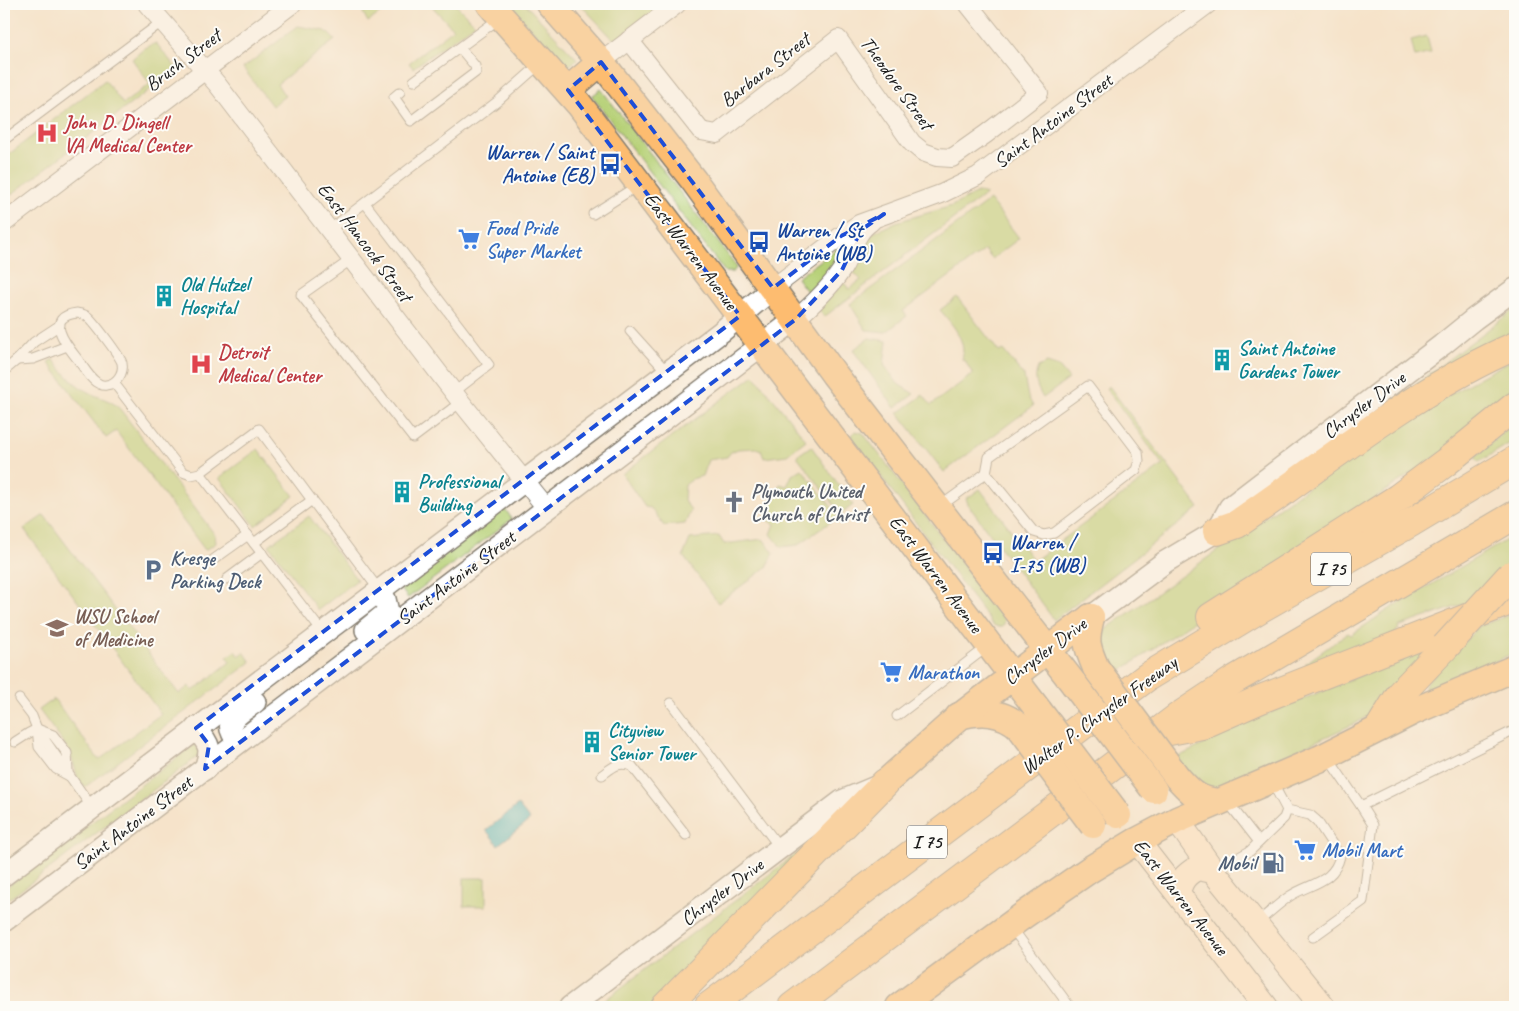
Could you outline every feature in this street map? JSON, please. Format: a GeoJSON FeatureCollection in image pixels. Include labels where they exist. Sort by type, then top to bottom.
{"type":"FeatureCollection","features":[{"type":"Feature","properties":{"kind":"highway"},"geometry":{"type":"LineString","coordinates":[[1217,532],[1237,524],[1428,391],[1484,360],[1515,346]]}},
{"type":"Feature","properties":{"kind":"highway"},"geometry":{"type":"LineString","coordinates":[[1147,677],[1195,627],[1398,498],[1515,406]]}},
{"type":"Feature","properties":{"kind":"highway","name":"Walter P. Chrysler Freeway"},"geometry":{"type":"LineString","coordinates":[[708,1007],[1147,677],[1515,460]]}},
{"type":"Feature","properties":{"kind":"highway","name":"I 75"},"geometry":{"type":"LineString","coordinates":[[792,1007],[1178,717],[1234,680],[1515,515]]}},
{"type":"Feature","properties":{"kind":"highway"},"geometry":{"type":"LineString","coordinates":[[1156,734],[1202,725],[1270,696],[1514,581]]}},
{"type":"Feature","properties":{"kind":"highway"},"geometry":{"type":"LineString","coordinates":[[1380,727],[1401,693],[1445,647],[1514,581]]}},
{"type":"Feature","properties":{"kind":"highway"},"geometry":{"type":"LineString","coordinates":[[666,1007],[885,783]]}},
{"type":"Feature","properties":{"kind":"main road","name":"East Warren Avenue"},"geometry":{"type":"LineString","coordinates":[[550,4],[601,62],[694,181],[829,366],[1074,684],[1177,820],[1213,871],[1322,1007]]}},
{"type":"Feature","properties":{"kind":"main road","name":"East Warren Avenue"},"geometry":{"type":"LineString","coordinates":[[496,10],[568,90],[764,345],[988,642],[1013,676],[1029,718],[1118,815],[1266,1007]]}},
{"type":"Feature","properties":{"kind":"main road"},"geometry":{"type":"LineString","coordinates":[[568,90],[601,62]]}},
{"type":"Feature","properties":{"kind":"main road"},"geometry":{"type":"LineString","coordinates":[[713,279],[730,282],[739,278],[746,271],[751,259]]}},
{"type":"Feature","properties":{"kind":"main road"},"geometry":{"type":"LineString","coordinates":[[838,444],[844,433],[852,426],[863,423],[875,425]]}},
{"type":"Feature","properties":{"kind":"main road"},"geometry":{"type":"LineString","coordinates":[[988,642],[1008,635],[1016,628],[1023,617]]}},
{"type":"Feature","properties":{"kind":"main road"},"geometry":{"type":"LineString","coordinates":[[1091,617],[1086,636],[1087,647],[1096,668],[1177,777],[1192,794],[1204,801],[1222,801]]}},
{"type":"Feature","properties":{"kind":"main road","name":"Chrysler Drive"},"geometry":{"type":"LineString","coordinates":[[885,783],[959,716],[1091,617]]}},
{"type":"Feature","properties":{"kind":"main road"},"geometry":{"type":"LineString","coordinates":[[899,1007],[1073,882],[1137,841],[1177,820],[1271,780],[1380,727],[1515,668]]}},
{"type":"Feature","properties":{"kind":"main road"},"geometry":{"type":"LineString","coordinates":[[959,716],[971,713],[998,714],[1009,718],[1029,718],[1093,825],[1097,845],[1092,859],[1073,882]]}},
{"type":"Feature","properties":{"kind":"main road"},"geometry":{"type":"LineString","coordinates":[[1178,894],[1180,882],[1186,874],[1197,868],[1213,871]]}},
{"type":"Feature","properties":{"kind":"street","name":"East Hancock Street"},"geometry":{"type":"LineString","coordinates":[[148,4],[205,70],[457,397],[547,509]]}},
{"type":"Feature","properties":{"kind":"street","name":"Brush Street"},"geometry":{"type":"LineString","coordinates":[[4,223],[292,4]]}},
{"type":"Feature","properties":{"kind":"street"},"geometry":{"type":"LineString","coordinates":[[601,62],[677,4]]}},
{"type":"Feature","properties":{"kind":"street","name":"Saint Antoine Street"},"geometry":{"type":"LineString","coordinates":[[952,158],[1039,93],[968,4]]}},
{"type":"Feature","properties":{"kind":"street","name":"Saint Antoine Street"},"geometry":{"type":"LineString","coordinates":[[4,875],[667,372],[841,236],[859,224],[942,194],[978,176],[1208,4]]}},
{"type":"Feature","properties":{"kind":"street","name":"Barbara Street"},"geometry":{"type":"LineString","coordinates":[[629,40],[701,131],[718,134],[838,38]]}},
{"type":"Feature","properties":{"kind":"street","name":"Theodore Street"},"geometry":{"type":"LineString","coordinates":[[838,38],[912,143],[923,152],[937,158],[952,158]]}},
{"type":"Feature","properties":{"kind":"street","name":"Saint Antoine Street"},"geometry":{"type":"LineString","coordinates":[[6,915],[205,769],[764,345],[823,294],[842,270],[861,230],[884,214]]}},
{"type":"Feature","properties":{"kind":"street","name":"Chrysler Drive"},"geometry":{"type":"LineString","coordinates":[[1091,617],[1165,562],[1217,532],[1230,507],[1515,289]]}},
{"type":"Feature","properties":{"kind":"street"},"geometry":{"type":"LineString","coordinates":[[302,695],[333,655],[388,612],[385,599],[379,590]]}},
{"type":"Feature","properties":{"kind":"street"},"geometry":{"type":"LineString","coordinates":[[239,742],[231,732],[230,725],[234,718],[298,669],[323,633]]}},
{"type":"Feature","properties":{"kind":"street"},"geometry":{"type":"LineString","coordinates":[[196,728],[209,745],[210,754],[205,769]]}},
{"type":"Feature","properties":{"kind":"street","name":"Chrysler Drive"},"geometry":{"type":"LineString","coordinates":[[570,1007],[842,801],[885,783]]}},
{"type":"Feature","properties":{"kind":"lane"},"geometry":{"type":"LineString","coordinates":[[414,82],[460,48],[496,10]]}},
{"type":"Feature","properties":{"kind":"lane"},"geometry":{"type":"LineString","coordinates":[[4,140],[163,22]]}},
{"type":"Feature","properties":{"kind":"lane"},"geometry":{"type":"LineString","coordinates":[[400,92],[394,97],[411,121],[476,72],[475,66],[460,48]]}},
{"type":"Feature","properties":{"kind":"lane"},"geometry":{"type":"LineString","coordinates":[[330,230],[498,101],[543,62]]}},
{"type":"Feature","properties":{"kind":"lane"},"geometry":{"type":"LineString","coordinates":[[593,214],[640,184]]}},
{"type":"Feature","properties":{"kind":"lane"},"geometry":{"type":"LineString","coordinates":[[352,260],[301,295],[413,438],[489,365],[365,203]]}},
{"type":"Feature","properties":{"kind":"lane"},"geometry":{"type":"LineString","coordinates":[[77,313],[88,317],[120,360],[122,371],[114,383],[107,385],[96,382],[60,336],[60,325],[62,320],[72,314],[77,313]]}},
{"type":"Feature","properties":{"kind":"lane"},"geometry":{"type":"LineString","coordinates":[[4,371],[34,342],[60,325]]}},
{"type":"Feature","properties":{"kind":"lane"},"geometry":{"type":"LineString","coordinates":[[630,331],[667,372]]}},
{"type":"Feature","properties":{"kind":"lane"},"geometry":{"type":"LineString","coordinates":[[17,360],[33,359],[67,346]]}},
{"type":"Feature","properties":{"kind":"lane"},"geometry":{"type":"LineString","coordinates":[[114,383],[183,472],[191,475],[200,473],[259,429],[379,590]]}},
{"type":"Feature","properties":{"kind":"lane"},"geometry":{"type":"LineString","coordinates":[[939,508],[986,473],[989,457],[1088,386],[1138,452],[1139,461],[1136,470],[1054,533],[1044,535],[1034,532],[986,473]]}},
{"type":"Feature","properties":{"kind":"lane"},"geometry":{"type":"LineString","coordinates":[[200,473],[323,633]]}},
{"type":"Feature","properties":{"kind":"lane"},"geometry":{"type":"LineString","coordinates":[[213,560],[251,539],[312,500]]}},
{"type":"Feature","properties":{"kind":"lane"},"geometry":{"type":"LineString","coordinates":[[227,579],[262,553]]}},
{"type":"Feature","properties":{"kind":"lane"},"geometry":{"type":"LineString","coordinates":[[897,716],[988,642]]}},
{"type":"Feature","properties":{"kind":"lane"},"geometry":{"type":"LineString","coordinates":[[19,699],[32,716],[37,729],[39,746],[56,769],[69,776],[92,808]]}},
{"type":"Feature","properties":{"kind":"lane"},"geometry":{"type":"LineString","coordinates":[[671,703],[780,848]]}},
{"type":"Feature","properties":{"kind":"lane"},"geometry":{"type":"LineString","coordinates":[[15,742],[37,729],[53,735],[67,753],[69,776]]}},
{"type":"Feature","properties":{"kind":"lane"},"geometry":{"type":"LineString","coordinates":[[1361,806],[1515,730]]}},
{"type":"Feature","properties":{"kind":"lane"},"geometry":{"type":"LineString","coordinates":[[1313,937],[1363,901],[1373,825],[1325,755]]}},
{"type":"Feature","properties":{"kind":"lane"},"geometry":{"type":"LineString","coordinates":[[602,775],[614,766],[623,763],[632,766],[686,835]]}},
{"type":"Feature","properties":{"kind":"lane"},"geometry":{"type":"LineString","coordinates":[[1213,871],[1250,851],[1284,818],[1287,810],[1271,780]]}},
{"type":"Feature","properties":{"kind":"lane"},"geometry":{"type":"LineString","coordinates":[[1222,801],[1259,842]]}},
{"type":"Feature","properties":{"kind":"lane"},"geometry":{"type":"LineString","coordinates":[[1255,924],[1290,896],[1311,887],[1334,873],[1338,865],[1340,856],[1317,821],[1310,815],[1287,810]]}},
{"type":"Feature","properties":{"kind":"lane"},"geometry":{"type":"LineString","coordinates":[[1010,926],[1070,1007]]}},
{"type":"Feature","properties":{"kind":"highlighted area"},"geometry":{"type":"Polygon","coordinates":[[[601,62],[773,288],[841,236],[884,214],[861,230],[842,270],[796,319],[205,769],[209,745],[196,728],[740,316],[568,90],[601,62]]]}},
{"type":"Feature","properties":{"kind":"green space"},"geometry":{"type":"Polygon","coordinates":[[[368,4],[393,4],[368,22],[363,13],[368,4]]]}},
{"type":"Feature","properties":{"kind":"green space"},"geometry":{"type":"Polygon","coordinates":[[[430,4],[455,4],[475,24],[413,68],[409,63],[453,29],[430,4]]]}},
{"type":"Feature","properties":{"kind":"green space"},"geometry":{"type":"Polygon","coordinates":[[[507,4],[525,4],[577,59],[568,67],[507,4]]]}},
{"type":"Feature","properties":{"kind":"green space"},"geometry":{"type":"Polygon","coordinates":[[[580,4],[663,4],[615,41],[580,4]]]}},
{"type":"Feature","properties":{"kind":"green space"},"geometry":{"type":"Polygon","coordinates":[[[298,26],[326,31],[335,40],[277,84],[285,96],[272,106],[243,68],[298,26]]]}},
{"type":"Feature","properties":{"kind":"green space"},"geometry":{"type":"Polygon","coordinates":[[[1427,36],[1431,53],[1415,57],[1411,40],[1427,36]]]}},
{"type":"Feature","properties":{"kind":"green space"},"geometry":{"type":"Polygon","coordinates":[[[156,43],[177,69],[4,200],[4,158],[105,80],[123,104],[150,84],[132,59],[145,48],[156,43]]]}},
{"type":"Feature","properties":{"kind":"green space"},"geometry":{"type":"Polygon","coordinates":[[[601,89],[734,263],[736,268],[733,272],[725,272],[592,96],[601,89]]]}},
{"type":"Feature","properties":{"kind":"green space"},"geometry":{"type":"Polygon","coordinates":[[[979,192],[986,194],[824,317],[818,308],[844,283],[849,289],[861,280],[852,271],[864,243],[873,233],[896,222],[952,206],[979,192]]]}},
{"type":"Feature","properties":{"kind":"green space"},"geometry":{"type":"Polygon","coordinates":[[[990,200],[1019,238],[992,259],[985,250],[903,311],[907,316],[886,332],[866,330],[850,304],[990,200]]]}},
{"type":"Feature","properties":{"kind":"green space"},"geometry":{"type":"Polygon","coordinates":[[[843,244],[845,245],[835,268],[809,294],[797,278],[843,244]]]}},
{"type":"Feature","properties":{"kind":"green space"},"geometry":{"type":"Polygon","coordinates":[[[957,297],[999,352],[1003,350],[1024,376],[1028,397],[1033,406],[944,472],[898,413],[923,395],[931,405],[973,374],[965,361],[962,360],[962,346],[957,333],[940,310],[957,297]]]}},
{"type":"Feature","properties":{"kind":"green space"},"geometry":{"type":"Polygon","coordinates":[[[1515,309],[1515,339],[1337,444],[1515,309]]]}},
{"type":"Feature","properties":{"kind":"green space"},"geometry":{"type":"Polygon","coordinates":[[[869,338],[887,341],[884,365],[898,384],[914,394],[895,408],[853,350],[869,338]]]}},
{"type":"Feature","properties":{"kind":"green space"},"geometry":{"type":"Polygon","coordinates":[[[1515,358],[1515,390],[1456,443],[1113,676],[1097,647],[1106,629],[1402,421],[1515,358]]]}},
{"type":"Feature","properties":{"kind":"green space"},"geometry":{"type":"Polygon","coordinates":[[[53,359],[75,383],[120,409],[215,535],[216,543],[205,550],[116,431],[106,438],[48,362],[53,359]]]}},
{"type":"Feature","properties":{"kind":"green space"},"geometry":{"type":"Polygon","coordinates":[[[1047,363],[1059,367],[1069,379],[1043,398],[1037,387],[1036,376],[1038,367],[1047,363]]]}},
{"type":"Feature","properties":{"kind":"green space"},"geometry":{"type":"Polygon","coordinates":[[[754,375],[806,440],[787,455],[764,458],[761,450],[756,448],[738,449],[731,452],[727,457],[708,460],[702,476],[692,479],[685,485],[684,500],[691,510],[685,524],[664,526],[651,508],[645,507],[622,474],[754,375]]]}},
{"type":"Feature","properties":{"kind":"green space"},"geometry":{"type":"Polygon","coordinates":[[[1109,386],[1199,508],[1054,620],[969,506],[966,499],[980,489],[1034,561],[1163,465],[1106,388],[1109,386]]]}},
{"type":"Feature","properties":{"kind":"green space"},"geometry":{"type":"Polygon","coordinates":[[[1515,422],[1515,440],[1479,462],[1475,457],[1515,422]]]}},
{"type":"Feature","properties":{"kind":"green space"},"geometry":{"type":"Polygon","coordinates":[[[856,431],[863,433],[1005,620],[1003,627],[993,625],[855,442],[852,436],[856,431]]]}},
{"type":"Feature","properties":{"kind":"green space"},"geometry":{"type":"Polygon","coordinates":[[[811,446],[853,505],[841,514],[797,456],[811,446]]]}},
{"type":"Feature","properties":{"kind":"green space"},"geometry":{"type":"Polygon","coordinates":[[[258,449],[294,496],[255,526],[219,478],[258,449]]]}},
{"type":"Feature","properties":{"kind":"green space"},"geometry":{"type":"Polygon","coordinates":[[[802,469],[839,516],[798,545],[781,547],[771,534],[775,524],[765,519],[780,484],[787,486],[792,475],[802,469]]]}},
{"type":"Feature","properties":{"kind":"green space"},"geometry":{"type":"Polygon","coordinates":[[[505,509],[512,519],[408,598],[400,588],[505,509]]]}},
{"type":"Feature","properties":{"kind":"green space"},"geometry":{"type":"Polygon","coordinates":[[[44,515],[179,694],[189,686],[193,691],[230,662],[227,657],[235,651],[239,656],[244,652],[251,662],[85,787],[78,779],[70,752],[39,710],[54,699],[99,760],[161,714],[24,529],[44,515]]]}},
{"type":"Feature","properties":{"kind":"green space"},"geometry":{"type":"Polygon","coordinates":[[[309,516],[357,580],[318,610],[269,545],[309,516]]]}},
{"type":"Feature","properties":{"kind":"green space"},"geometry":{"type":"Polygon","coordinates":[[[1515,535],[1515,560],[1476,600],[1400,626],[1395,634],[1308,670],[1306,663],[1348,633],[1351,635],[1388,610],[1515,535]]]}},
{"type":"Feature","properties":{"kind":"green space"},"geometry":{"type":"Polygon","coordinates":[[[719,536],[724,544],[763,539],[774,553],[767,567],[718,603],[683,556],[690,539],[719,536]]]}},
{"type":"Feature","properties":{"kind":"green space"},"geometry":{"type":"Polygon","coordinates":[[[1515,613],[1515,652],[1436,690],[1427,690],[1425,688],[1426,683],[1479,626],[1515,613]]]}},
{"type":"Feature","properties":{"kind":"green space"},"geometry":{"type":"Polygon","coordinates":[[[1436,644],[1376,710],[1358,722],[1218,786],[1204,788],[1174,759],[1255,719],[1436,644]]]}},
{"type":"Feature","properties":{"kind":"green space"},"geometry":{"type":"Polygon","coordinates":[[[195,744],[201,754],[12,897],[4,896],[5,888],[195,744]]]}},
{"type":"Feature","properties":{"kind":"green space"},"geometry":{"type":"Polygon","coordinates":[[[821,835],[654,1007],[596,1007],[821,835]]]}},
{"type":"Feature","properties":{"kind":"green space"},"geometry":{"type":"Polygon","coordinates":[[[464,878],[486,878],[486,906],[464,906],[464,878]]]}},
{"type":"Feature","properties":{"kind":"water"},"geometry":{"type":"Polygon","coordinates":[[[518,805],[530,820],[498,845],[486,830],[518,805]]]}},
{"type":"Feature","properties":{"kind":"place","name":"John D. Dingell VA Medical Center"},"geometry":{"type":"Point","coordinates":[47,133]}},
{"type":"Feature","properties":{"kind":"place","name":"Warren / Saint Antoine (EB)"},"geometry":{"type":"Point","coordinates":[610,164]}},
{"type":"Feature","properties":{"kind":"place","name":"Food Pride Super Market"},"geometry":{"type":"Point","coordinates":[469,239]}},
{"type":"Feature","properties":{"kind":"place","name":"Warren / St Antoine (WB)"},"geometry":{"type":"Point","coordinates":[759,242]}},
{"type":"Feature","properties":{"kind":"place","name":"Old Hutzel Hospital"},"geometry":{"type":"Point","coordinates":[164,296]}},
{"type":"Feature","properties":{"kind":"place","name":"Saint Antoine Gardens Tower"},"geometry":{"type":"Point","coordinates":[1222,360]}},
{"type":"Feature","properties":{"kind":"place","name":"Detroit Medical Center"},"geometry":{"type":"Point","coordinates":[201,364]}},
{"type":"Feature","properties":{"kind":"place","name":"Professional Building"},"geometry":{"type":"Point","coordinates":[402,492]}},
{"type":"Feature","properties":{"kind":"place","name":"Plymouth United Church of Christ"},"geometry":{"type":"Point","coordinates":[734,502]}},
{"type":"Feature","properties":{"kind":"place","name":"Warren / I-75 (WB)"},"geometry":{"type":"Point","coordinates":[993,553]}},
{"type":"Feature","properties":{"kind":"place","name":"Kresge Parking Deck"},"geometry":{"type":"Point","coordinates":[153,570]}},
{"type":"Feature","properties":{"kind":"place","name":"WSU School of Medicine"},"geometry":{"type":"Point","coordinates":[57,628]}},
{"type":"Feature","properties":{"kind":"place","name":"Marathon"},"geometry":{"type":"Point","coordinates":[891,672]}},
{"type":"Feature","properties":{"kind":"place","name":"Cityview Senior Tower"},"geometry":{"type":"Point","coordinates":[592,742]}},
{"type":"Feature","properties":{"kind":"place","name":"Mobil Mart"},"geometry":{"type":"Point","coordinates":[1305,850]}},
{"type":"Feature","properties":{"kind":"place","name":"Mobil"},"geometry":{"type":"Point","coordinates":[1273,863]}}]}
